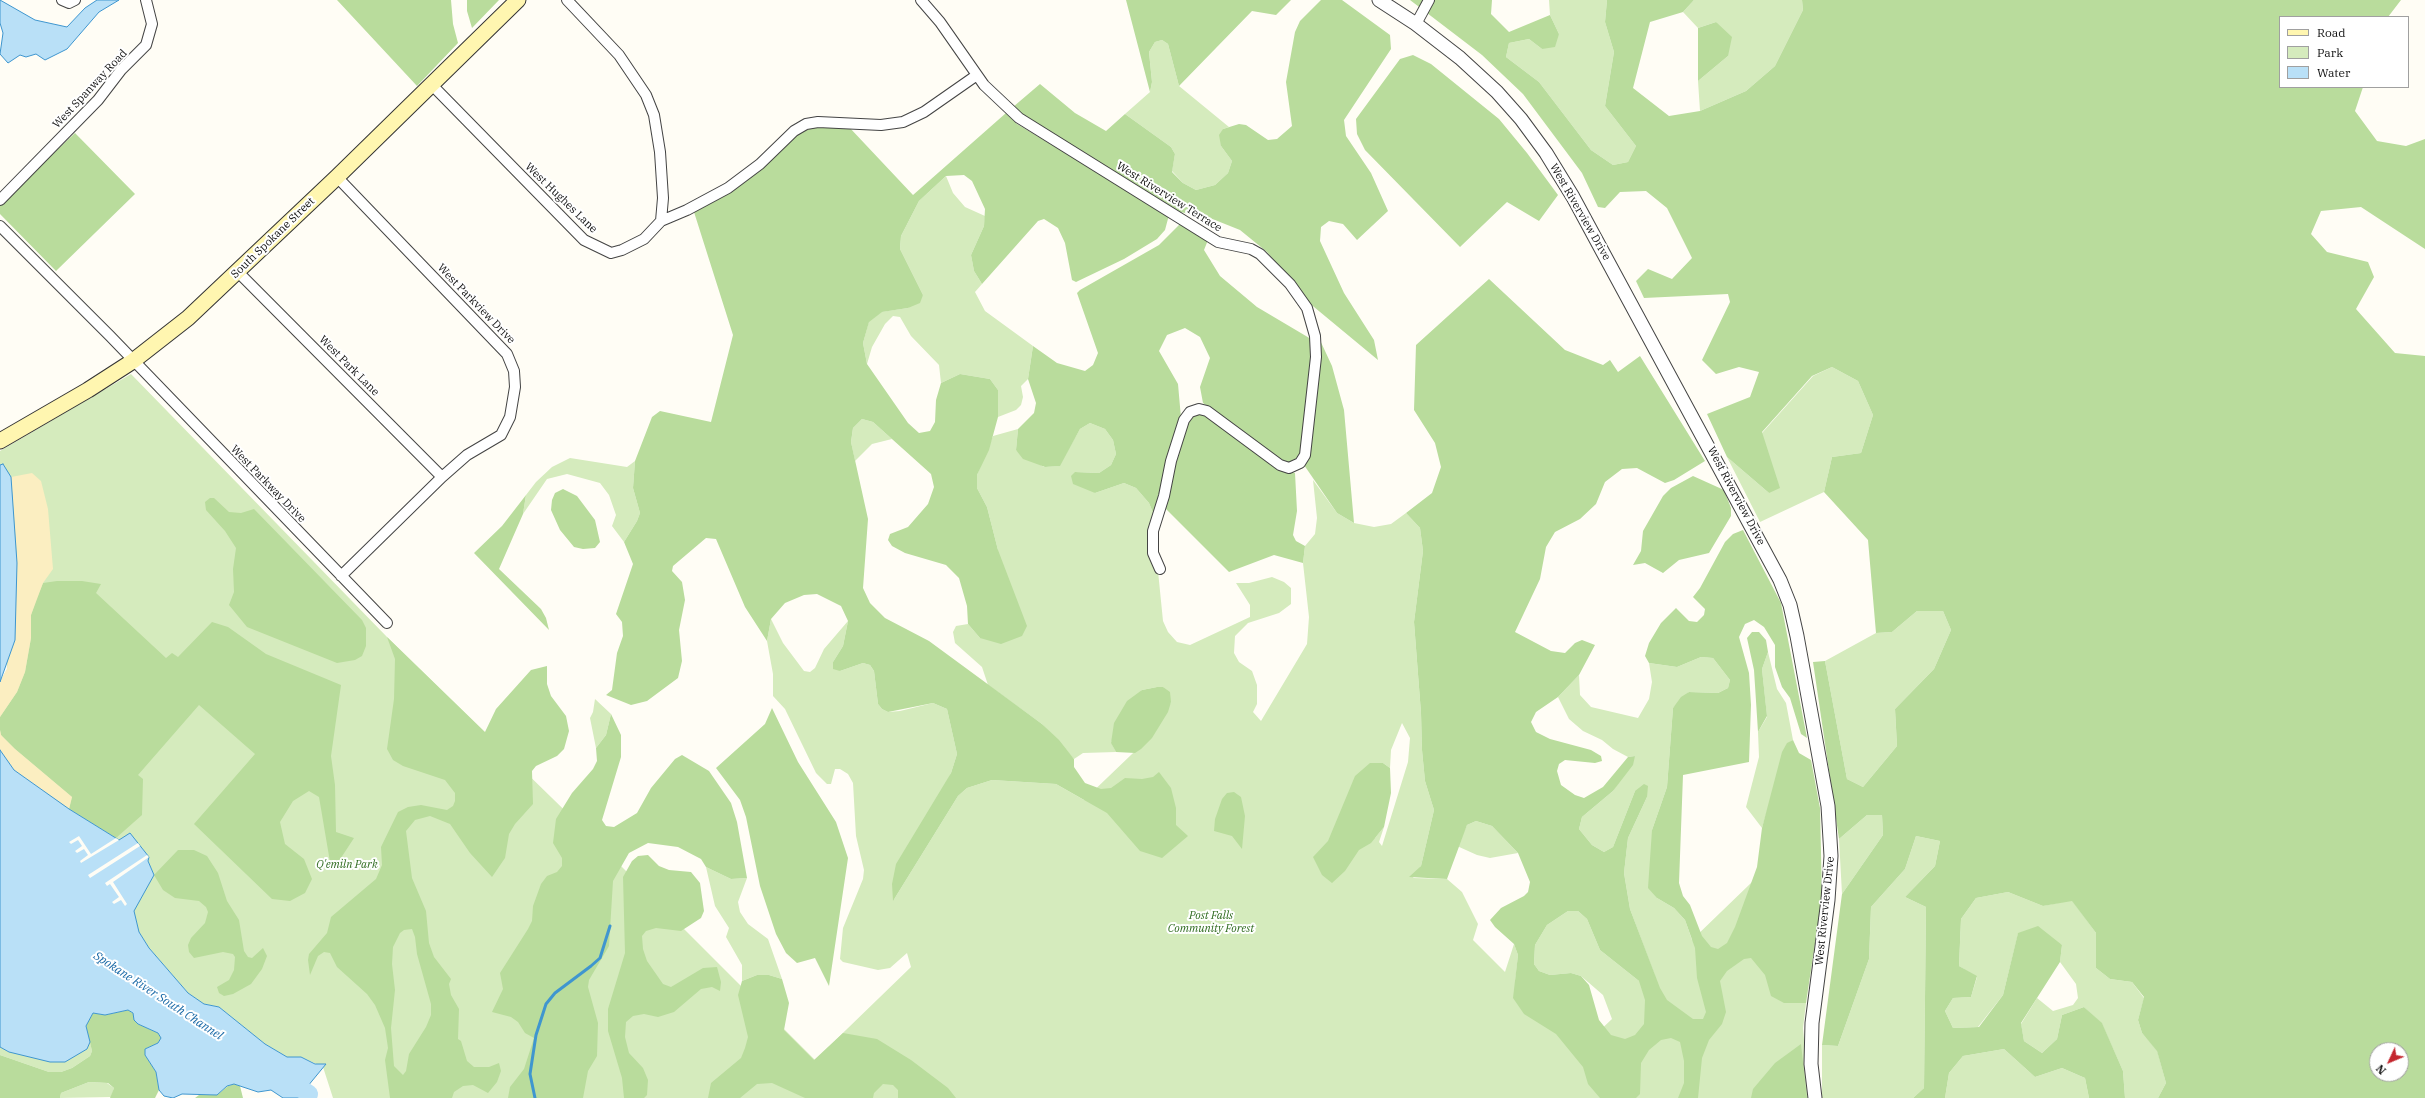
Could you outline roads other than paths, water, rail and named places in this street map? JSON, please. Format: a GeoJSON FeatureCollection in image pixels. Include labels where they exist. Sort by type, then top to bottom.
{"type":"FeatureCollection","features":[{"type":"Feature","properties":{"kind":"main road","name":"South Spokane Street"},"geometry":{"type":"LineString","coordinates":[[0,441],[88,390],[133,361],[188,318],[337,177],[518,0]]}},
{"type":"Feature","properties":{"kind":"street"},"geometry":{"type":"LineString","coordinates":[[62,0],[69,3],[75,0]]}},
{"type":"Feature","properties":{"kind":"street","name":"West Spanway Road"},"geometry":{"type":"LineString","coordinates":[[0,200],[89,110],[121,70],[146,45],[152,24],[146,0]]}},
{"type":"Feature","properties":{"kind":"street"},"geometry":{"type":"LineString","coordinates":[[567,0],[619,55],[646,95],[654,115],[660,152],[663,198],[661,221],[687,210],[728,188],[760,164],[794,131],[806,124],[818,122],[881,125],[903,122],[924,112],[977,76]]}},
{"type":"Feature","properties":{"kind":"street","name":"West Riverview Terrace"},"geometry":{"type":"LineString","coordinates":[[921,0],[940,22],[977,76],[1000,102],[1037,131],[1218,242],[1251,249],[1260,254],[1290,284],[1307,308],[1315,336],[1316,357],[1305,455],[1300,463],[1289,468],[1280,465],[1207,411],[1199,409],[1190,412],[1182,426],[1171,461],[1164,496],[1152,531],[1153,553],[1160,569]]}},
{"type":"Feature","properties":{"kind":"street","name":"West Riverview Drive"},"geometry":{"type":"LineString","coordinates":[[1379,0],[1416,24],[1460,58],[1496,92],[1521,119],[1546,153],[1573,197],[1716,459],[1780,580],[1790,605],[1828,806],[1831,856],[1828,900],[1812,1023],[1811,1064],[1815,1098]]}},
{"type":"Feature","properties":{"kind":"street"},"geometry":{"type":"LineString","coordinates":[[1416,24],[1430,0]]}},
{"type":"Feature","properties":{"kind":"street","name":"West Hughes Lane"},"geometry":{"type":"LineString","coordinates":[[431,84],[584,240],[611,253],[622,250],[644,239],[661,221]]}},
{"type":"Feature","properties":{"kind":"street","name":"West Parkview Drive"},"geometry":{"type":"LineString","coordinates":[[337,177],[507,354],[514,371],[513,403],[510,417],[501,434],[467,455],[442,477],[341,576]]}},
{"type":"Feature","properties":{"kind":"street"},"geometry":{"type":"LineString","coordinates":[[0,226],[133,361]]}},
{"type":"Feature","properties":{"kind":"street","name":"West Park Lane"},"geometry":{"type":"LineString","coordinates":[[238,272],[442,477]]}},
{"type":"Feature","properties":{"kind":"street","name":"West Parkway Drive"},"geometry":{"type":"LineString","coordinates":[[133,361],[387,623]]}},
{"type":"Feature","properties":{"kind":"water"},"geometry":{"type":"Polygon","coordinates":[[[0,0],[35,20],[67,27],[85,8],[97,0],[119,0],[99,12],[67,49],[45,60],[36,54],[26,57],[20,55],[8,63],[0,54],[3,33],[0,23],[0,0]]]}},
{"type":"Feature","properties":{"kind":"water"},"geometry":{"type":"Polygon","coordinates":[[[3,464],[11,477],[17,563],[15,640],[0,682],[0,465],[3,464]]]}},
{"type":"Feature","properties":{"kind":"water"},"geometry":{"type":"Polygon","coordinates":[[[0,750],[14,770],[69,809],[119,840],[130,833],[149,857],[148,861],[154,875],[134,911],[139,932],[149,948],[188,993],[204,1004],[219,1007],[265,1044],[287,1057],[301,1057],[315,1064],[326,1064],[298,1098],[283,1098],[271,1090],[258,1092],[234,1084],[227,1086],[217,1095],[182,1094],[173,1098],[164,1096],[159,1090],[156,1072],[145,1055],[145,1049],[158,1043],[161,1038],[158,1033],[138,1024],[134,1020],[133,1013],[128,1010],[105,1015],[93,1013],[86,1026],[90,1042],[87,1049],[65,1062],[50,1062],[9,1052],[0,1047],[0,750]]]}},
{"type":"Feature","properties":{"kind":"waterway"},"geometry":{"type":"LineString","coordinates":[[535,1098],[530,1074],[536,1035],[546,1004],[555,993],[600,958],[610,926]]}},
{"type":"Feature","properties":{"kind":"waterway","name":"Spokane River South Channel"},"geometry":{"type":"LineString","coordinates":[[285,1078],[309,1094]]}},
{"type":"Feature","properties":{"kind":"waterway","name":"Spokane River South Channel"},"geometry":{"type":"LineString","coordinates":[[309,1094],[312,1098]]}},
{"type":"Feature","properties":{"kind":"park label","name":"Q'emiln Park"},"geometry":{"type":"Point","coordinates":[347,865]}},
{"type":"Feature","properties":{"kind":"park label","name":"Post Falls Community Forest"},"geometry":{"type":"Point","coordinates":[1211,922]}}]}
